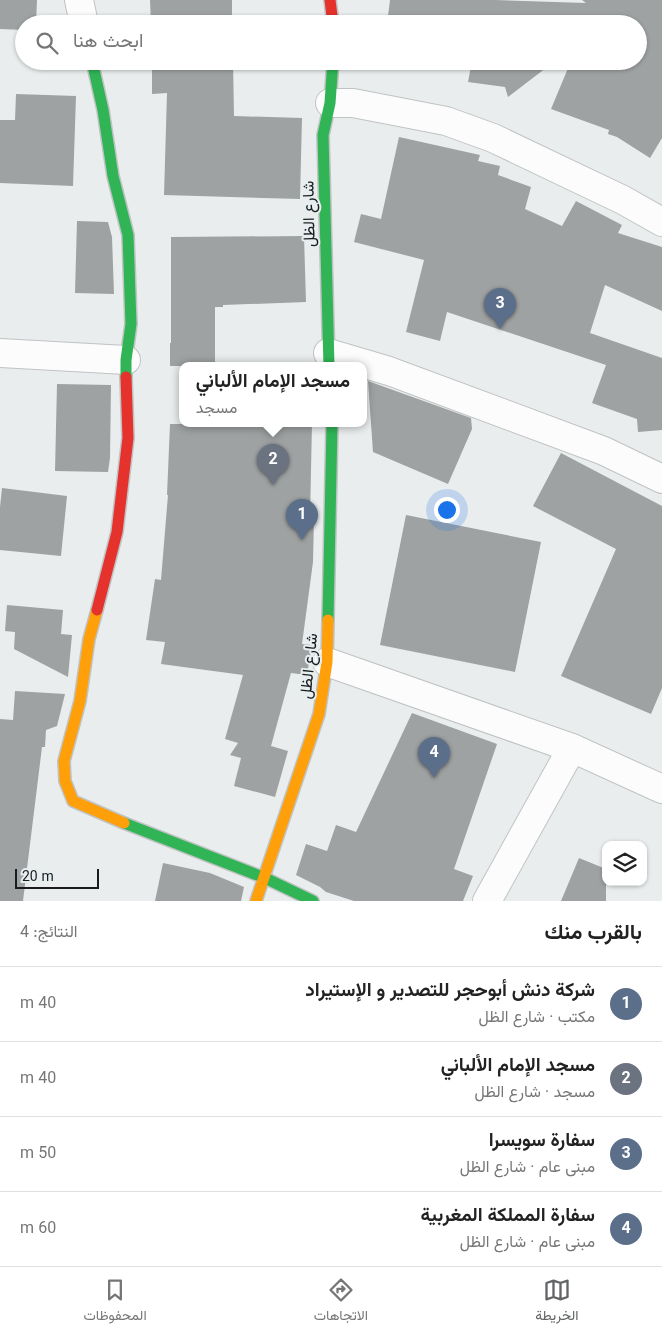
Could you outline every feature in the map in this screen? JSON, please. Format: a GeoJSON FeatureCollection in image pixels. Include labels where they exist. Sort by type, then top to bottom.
{"type":"FeatureCollection","features":[{"type":"Feature","properties":{"kind":"street"},"geometry":{"type":"LineString","coordinates":[[78,0],[82,15]]}},
{"type":"Feature","properties":{"kind":"street"},"geometry":{"type":"LineString","coordinates":[[330,0],[332,15]]}},
{"type":"Feature","properties":{"kind":"street"},"geometry":{"type":"LineString","coordinates":[[94,70],[113,176],[128,235],[131,324],[126,360],[128,438],[117,532],[89,639],[80,701],[64,761],[65,780],[73,801],[80,805],[265,878],[313,901]]}},
{"type":"Feature","properties":{"kind":"street","name":"شارع الظل"},"geometry":{"type":"LineString","coordinates":[[328,360],[323,135],[330,102],[332,70]]}},
{"type":"Feature","properties":{"kind":"street"},"geometry":{"type":"LineString","coordinates":[[330,102],[353,104],[446,121],[501,142],[623,200],[662,222]]}},
{"type":"Feature","properties":{"kind":"street"},"geometry":{"type":"LineString","coordinates":[[0,353],[126,360]]}},
{"type":"Feature","properties":{"kind":"street"},"geometry":{"type":"LineString","coordinates":[[367,367],[389,371],[604,451],[662,480]]}},
{"type":"Feature","properties":{"kind":"street","name":"شارع الظل"},"geometry":{"type":"LineString","coordinates":[[256,901],[319,714],[327,662],[332,427]]}},
{"type":"Feature","properties":{"kind":"street"},"geometry":{"type":"LineString","coordinates":[[327,662],[572,748],[662,788]]}},
{"type":"Feature","properties":{"kind":"street"},"geometry":{"type":"LineString","coordinates":[[487,901],[572,748]]}},
{"type":"Feature","properties":{"kind":"building"},"geometry":{"type":"Polygon","coordinates":[[[0,0],[37,0],[36,15],[15,15],[15,30],[0,29],[0,0]]]}},
{"type":"Feature","properties":{"kind":"building"},"geometry":{"type":"Polygon","coordinates":[[[150,0],[232,0],[232,15],[151,15],[150,0]]]}},
{"type":"Feature","properties":{"kind":"building"},"geometry":{"type":"Polygon","coordinates":[[[390,0],[495,0],[586,3],[582,0],[662,0],[662,138],[650,158],[617,137],[608,134],[609,130],[551,109],[567,70],[647,70],[647,15],[388,15],[390,0]]]}},
{"type":"Feature","properties":{"kind":"building"},"geometry":{"type":"Polygon","coordinates":[[[152,70],[233,70],[234,116],[302,118],[300,199],[164,195],[167,93],[152,94],[152,70]]]}},
{"type":"Feature","properties":{"kind":"building"},"geometry":{"type":"Polygon","coordinates":[[[470,70],[543,70],[508,97],[505,87],[468,82],[470,70]]]}},
{"type":"Feature","properties":{"kind":"building"},"geometry":{"type":"Polygon","coordinates":[[[16,94],[76,96],[73,186],[0,183],[0,120],[15,120],[16,94]]]}},
{"type":"Feature","properties":{"kind":"building"},"geometry":{"type":"Polygon","coordinates":[[[399,137],[480,155],[478,161],[500,166],[498,175],[531,187],[525,209],[562,226],[576,201],[622,225],[618,233],[662,247],[662,311],[605,285],[590,333],[662,358],[662,430],[638,432],[637,419],[592,403],[606,365],[447,312],[440,341],[406,332],[424,260],[354,242],[361,214],[381,219],[399,137]]]}},
{"type":"Feature","properties":{"kind":"building"},"geometry":{"type":"Polygon","coordinates":[[[77,221],[108,222],[112,237],[114,294],[75,293],[77,221]]]}},
{"type":"Feature","properties":{"kind":"building"},"geometry":{"type":"Polygon","coordinates":[[[304,236],[306,302],[223,305],[223,307],[215,307],[215,362],[179,362],[179,366],[170,366],[171,237],[304,236]]]}},
{"type":"Feature","properties":{"kind":"building"},"geometry":{"type":"Polygon","coordinates":[[[368,381],[471,418],[472,429],[448,484],[373,452],[368,381]]]}},
{"type":"Feature","properties":{"kind":"building"},"geometry":{"type":"Polygon","coordinates":[[[57,384],[111,385],[110,458],[108,472],[55,471],[57,384]]]}},
{"type":"Feature","properties":{"kind":"building"},"geometry":{"type":"Polygon","coordinates":[[[170,424],[179,424],[179,427],[312,427],[310,517],[314,517],[313,562],[302,644],[312,645],[307,675],[291,673],[271,746],[288,751],[275,797],[234,786],[241,758],[230,755],[238,743],[225,739],[243,675],[161,664],[165,642],[146,640],[155,579],[161,580],[170,424]]]}},
{"type":"Feature","properties":{"kind":"building"},"geometry":{"type":"Polygon","coordinates":[[[561,453],[662,506],[662,688],[651,714],[561,676],[616,549],[533,506],[561,453]]]}},
{"type":"Feature","properties":{"kind":"building"},"geometry":{"type":"Polygon","coordinates":[[[2,488],[67,496],[61,556],[0,550],[2,488]]]}},
{"type":"Feature","properties":{"kind":"building"},"geometry":{"type":"Polygon","coordinates":[[[406,515],[541,542],[515,672],[380,645],[406,515]]]}},
{"type":"Feature","properties":{"kind":"building"},"geometry":{"type":"Polygon","coordinates":[[[7,605],[63,610],[61,634],[72,635],[68,677],[14,649],[15,632],[5,631],[7,605]]]}},
{"type":"Feature","properties":{"kind":"building"},"geometry":{"type":"Polygon","coordinates":[[[15,691],[65,694],[57,726],[46,730],[45,747],[42,747],[23,901],[0,901],[0,719],[13,720],[15,691]]]}},
{"type":"Feature","properties":{"kind":"building"},"geometry":{"type":"Polygon","coordinates":[[[412,713],[497,744],[454,869],[473,876],[463,901],[354,901],[326,892],[296,875],[306,844],[327,851],[336,825],[356,832],[412,713]]]}},
{"type":"Feature","properties":{"kind":"building"},"geometry":{"type":"Polygon","coordinates":[[[579,858],[602,867],[602,886],[606,886],[606,901],[561,901],[579,858]]]}},
{"type":"Feature","properties":{"kind":"building"},"geometry":{"type":"Polygon","coordinates":[[[163,863],[210,873],[244,887],[241,901],[155,901],[163,863]]]}},
{"type":"Feature","properties":{"kind":"traffic: fast"},"geometry":{"type":"LineString","coordinates":[[94,70],[103,110],[113,176],[128,235],[131,324],[126,360],[126,377]]}},
{"type":"Feature","properties":{"kind":"traffic: fast"},"geometry":{"type":"LineString","coordinates":[[329,362],[323,135],[330,103],[332,70]]}},
{"type":"Feature","properties":{"kind":"traffic: fast"},"geometry":{"type":"LineString","coordinates":[[328,620],[332,427]]}},
{"type":"Feature","properties":{"kind":"traffic: fast"},"geometry":{"type":"LineString","coordinates":[[124,823],[265,878],[313,901]]}},
{"type":"Feature","properties":{"kind":"traffic: slow"},"geometry":{"type":"LineString","coordinates":[[97,610],[89,639],[80,701],[64,761],[65,781],[73,801],[124,823]]}},
{"type":"Feature","properties":{"kind":"traffic: slow"},"geometry":{"type":"LineString","coordinates":[[256,901],[319,714],[327,662],[328,620]]}},
{"type":"Feature","properties":{"kind":"traffic: jam"},"geometry":{"type":"LineString","coordinates":[[330,0],[332,15]]}},
{"type":"Feature","properties":{"kind":"traffic: jam"},"geometry":{"type":"LineString","coordinates":[[97,610],[117,532],[128,438],[126,377]]}},
{"type":"Feature","properties":{"kind":"place","name":"سفارة سويسرا"},"geometry":{"type":"Point","coordinates":[500,329]}},
{"type":"Feature","properties":{"kind":"place","name":"مسجد الإمام الألباني"},"geometry":{"type":"Point","coordinates":[273,485]}},
{"type":"Feature","properties":{"kind":"place","name":"شركة دنش أبوحجر للتصدير و الإستيراد"},"geometry":{"type":"Point","coordinates":[302,540]}},
{"type":"Feature","properties":{"kind":"place","name":"سفارة المملكة المغربية"},"geometry":{"type":"Point","coordinates":[434,778]}}]}
